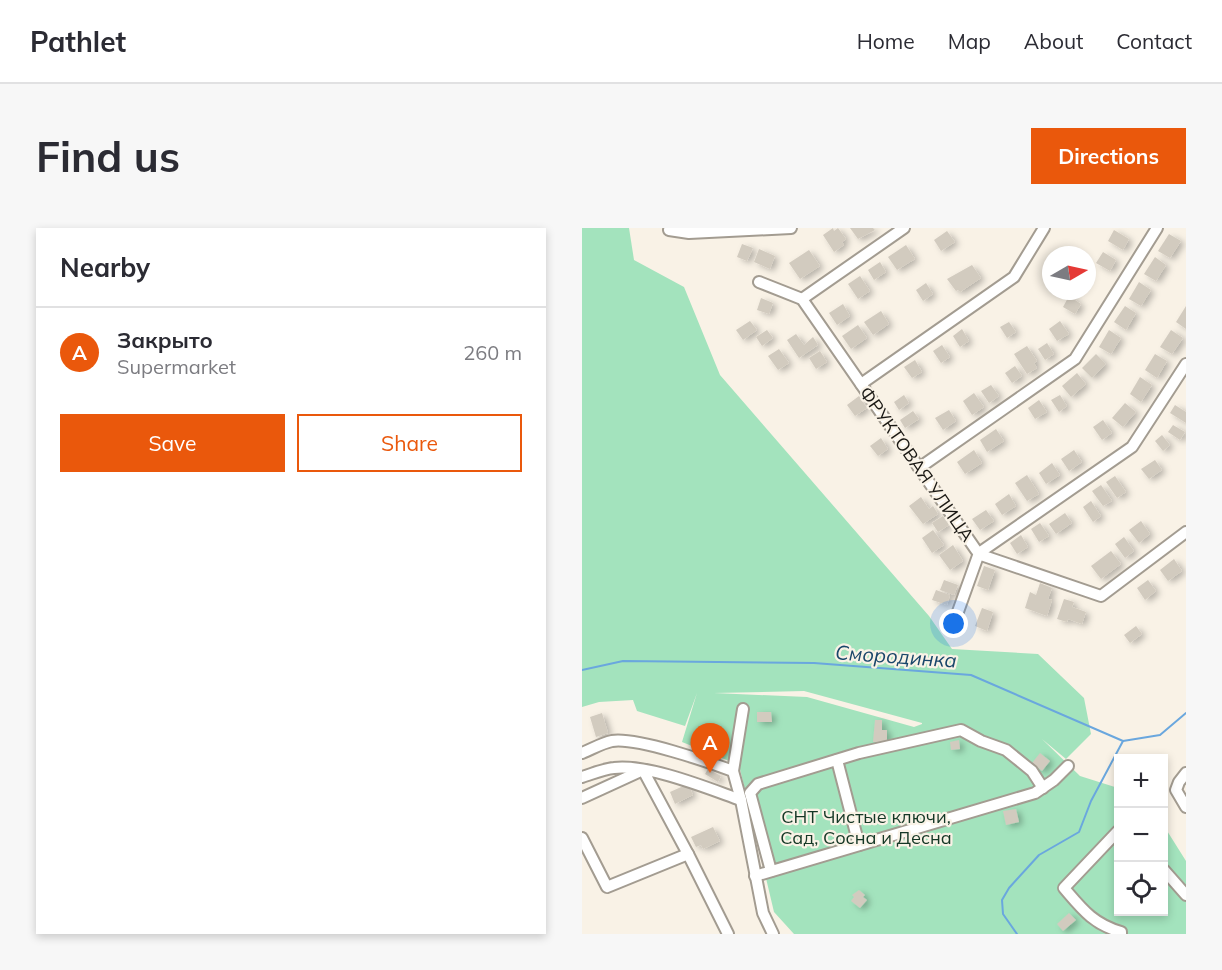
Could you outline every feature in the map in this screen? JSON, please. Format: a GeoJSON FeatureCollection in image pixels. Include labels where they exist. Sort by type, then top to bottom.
{"type":"FeatureCollection","features":[{"type":"Feature","properties":{"kind":"street"},"geometry":{"type":"LineString","coordinates":[[669,231],[791,228]]}},
{"type":"Feature","properties":{"kind":"street"},"geometry":{"type":"LineString","coordinates":[[759,282],[802,299],[904,228]]}},
{"type":"Feature","properties":{"kind":"street"},"geometry":{"type":"LineString","coordinates":[[861,384],[1014,277],[1044,228]]}},
{"type":"Feature","properties":{"kind":"street"},"geometry":{"type":"LineString","coordinates":[[920,468],[1072,361],[1157,228]]}},
{"type":"Feature","properties":{"kind":"street","name":"ФРУКТОВАЯ УЛИЦА"},"geometry":{"type":"LineString","coordinates":[[802,299],[979,553],[1101,596],[1186,532]]}},
{"type":"Feature","properties":{"kind":"street"},"geometry":{"type":"LineString","coordinates":[[955,620],[979,553],[1132,447],[1186,364]]}},
{"type":"Feature","properties":{"kind":"street"},"geometry":{"type":"LineString","coordinates":[[743,708],[733,771],[741,800],[763,913],[773,934]]}},
{"type":"Feature","properties":{"kind":"street"},"geometry":{"type":"LineString","coordinates":[[771,871],[750,793],[758,784],[859,753],[962,730],[981,741],[1006,750],[1032,771],[1043,788]]}},
{"type":"Feature","properties":{"kind":"street"},"geometry":{"type":"LineString","coordinates":[[582,753],[612,741],[628,741],[711,762],[733,771]]}},
{"type":"Feature","properties":{"kind":"street"},"geometry":{"type":"LineString","coordinates":[[837,760],[859,845]]}},
{"type":"Feature","properties":{"kind":"street"},"geometry":{"type":"LineString","coordinates":[[755,876],[1035,793],[1068,766]]}},
{"type":"Feature","properties":{"kind":"street"},"geometry":{"type":"LineString","coordinates":[[582,777],[614,768],[643,770],[693,783],[741,800]]}},
{"type":"Feature","properties":{"kind":"street"},"geometry":{"type":"LineString","coordinates":[[582,798],[643,770]]}},
{"type":"Feature","properties":{"kind":"street"},"geometry":{"type":"LineString","coordinates":[[643,770],[728,934]]}},
{"type":"Feature","properties":{"kind":"street"},"geometry":{"type":"LineString","coordinates":[[1186,773],[1176,790],[1186,807]]}},
{"type":"Feature","properties":{"kind":"street"},"geometry":{"type":"LineString","coordinates":[[1114,836],[1064,888],[1082,909],[1103,927],[1121,932],[1121,934]]}},
{"type":"Feature","properties":{"kind":"street"},"geometry":{"type":"LineString","coordinates":[[582,838],[607,886],[688,854]]}},
{"type":"Feature","properties":{"kind":"street"},"geometry":{"type":"LineString","coordinates":[[1168,875],[1186,895]]}},
{"type":"Feature","properties":{"kind":"green space","name":"СНТ Чистые ключи, Сад, Сосна и Десна"},"geometry":{"type":"Polygon","coordinates":[[[582,228],[629,228],[634,260],[684,287],[720,375],[929,616],[952,649],[1038,654],[1084,698],[1091,734],[1066,759],[1042,739],[1080,776],[1114,787],[1114,916],[1168,916],[1168,832],[1186,861],[1186,934],[794,934],[774,912],[739,765],[682,742],[697,693],[685,726],[637,711],[633,700],[599,702],[582,707],[582,228]],[[804,691],[714,693],[807,697],[914,727],[922,724],[804,691]]]}},
{"type":"Feature","properties":{"kind":"building"},"geometry":{"type":"Polygon","coordinates":[[[833,228],[834,231],[838,228],[846,239],[842,242],[844,245],[834,252],[823,235],[833,228]]]}},
{"type":"Feature","properties":{"kind":"building"},"geometry":{"type":"Polygon","coordinates":[[[850,228],[873,228],[875,230],[858,239],[850,228]]]}},
{"type":"Feature","properties":{"kind":"building"},"geometry":{"type":"Polygon","coordinates":[[[1114,230],[1129,239],[1123,250],[1108,241],[1114,230]]]}},
{"type":"Feature","properties":{"kind":"building"},"geometry":{"type":"Polygon","coordinates":[[[947,231],[955,242],[941,251],[934,240],[947,231]]]}},
{"type":"Feature","properties":{"kind":"building"},"geometry":{"type":"Polygon","coordinates":[[[1169,234],[1181,241],[1170,258],[1158,251],[1169,234]]]}},
{"type":"Feature","properties":{"kind":"building"},"geometry":{"type":"Polygon","coordinates":[[[742,244],[753,248],[747,261],[737,257],[742,244]]]}},
{"type":"Feature","properties":{"kind":"building"},"geometry":{"type":"Polygon","coordinates":[[[906,245],[915,259],[897,270],[888,257],[906,245]]]}},
{"type":"Feature","properties":{"kind":"building"},"geometry":{"type":"Polygon","coordinates":[[[759,249],[775,256],[770,269],[754,262],[759,249]]]}},
{"type":"Feature","properties":{"kind":"building"},"geometry":{"type":"Polygon","coordinates":[[[809,250],[820,266],[800,279],[789,263],[809,250]]]}},
{"type":"Feature","properties":{"kind":"building"},"geometry":{"type":"Polygon","coordinates":[[[1103,252],[1116,260],[1110,271],[1096,263],[1103,252]]]}},
{"type":"Feature","properties":{"kind":"building"},"geometry":{"type":"Polygon","coordinates":[[[1155,257],[1166,265],[1156,281],[1144,274],[1155,257]]]}},
{"type":"Feature","properties":{"kind":"building"},"geometry":{"type":"Polygon","coordinates":[[[880,262],[886,272],[874,280],[868,270],[880,262]]]}},
{"type":"Feature","properties":{"kind":"building"},"geometry":{"type":"Polygon","coordinates":[[[972,265],[981,278],[960,292],[956,291],[947,279],[972,265]]]}},
{"type":"Feature","properties":{"kind":"building"},"geometry":{"type":"Polygon","coordinates":[[[860,276],[870,291],[858,299],[848,284],[860,276]]]}},
{"type":"Feature","properties":{"kind":"building"},"geometry":{"type":"Polygon","coordinates":[[[1139,282],[1151,290],[1141,306],[1129,299],[1139,282]]]}},
{"type":"Feature","properties":{"kind":"building"},"geometry":{"type":"Polygon","coordinates":[[[926,283],[933,294],[923,301],[916,290],[926,283]]]}},
{"type":"Feature","properties":{"kind":"building"},"geometry":{"type":"Polygon","coordinates":[[[761,298],[773,303],[769,314],[757,310],[761,298]]]}},
{"type":"Feature","properties":{"kind":"building"},"geometry":{"type":"Polygon","coordinates":[[[1067,300],[1075,300],[1081,304],[1075,314],[1063,307],[1067,300]]]}},
{"type":"Feature","properties":{"kind":"building"},"geometry":{"type":"Polygon","coordinates":[[[843,304],[850,316],[837,325],[829,313],[843,304]]]}},
{"type":"Feature","properties":{"kind":"building"},"geometry":{"type":"Polygon","coordinates":[[[1125,306],[1136,313],[1126,330],[1114,322],[1125,306]]]}},
{"type":"Feature","properties":{"kind":"building"},"geometry":{"type":"Polygon","coordinates":[[[1186,306],[1186,329],[1176,322],[1186,306]]]}},
{"type":"Feature","properties":{"kind":"building"},"geometry":{"type":"Polygon","coordinates":[[[881,311],[889,324],[873,335],[864,322],[881,311]]]}},
{"type":"Feature","properties":{"kind":"building"},"geometry":{"type":"Polygon","coordinates":[[[750,321],[757,330],[743,340],[736,330],[750,321]]]}},
{"type":"Feature","properties":{"kind":"building"},"geometry":{"type":"Polygon","coordinates":[[[1060,321],[1069,334],[1057,341],[1049,329],[1060,321]]]}},
{"type":"Feature","properties":{"kind":"building"},"geometry":{"type":"Polygon","coordinates":[[[1009,322],[1016,332],[1007,338],[1000,327],[1009,322]]]}},
{"type":"Feature","properties":{"kind":"building"},"geometry":{"type":"Polygon","coordinates":[[[858,325],[867,338],[851,349],[842,336],[858,325]]]}},
{"type":"Feature","properties":{"kind":"building"},"geometry":{"type":"Polygon","coordinates":[[[962,329],[969,341],[960,347],[953,336],[962,329]]]}},
{"type":"Feature","properties":{"kind":"building"},"geometry":{"type":"Polygon","coordinates":[[[767,330],[773,338],[762,346],[756,337],[767,330]]]}},
{"type":"Feature","properties":{"kind":"building"},"geometry":{"type":"Polygon","coordinates":[[[1109,330],[1121,338],[1111,354],[1099,347],[1109,330]]]}},
{"type":"Feature","properties":{"kind":"building"},"geometry":{"type":"Polygon","coordinates":[[[1171,330],[1183,338],[1172,354],[1160,347],[1171,330]]]}},
{"type":"Feature","properties":{"kind":"building"},"geometry":{"type":"Polygon","coordinates":[[[796,334],[804,345],[813,337],[818,345],[799,358],[787,340],[796,334]]]}},
{"type":"Feature","properties":{"kind":"building"},"geometry":{"type":"Polygon","coordinates":[[[1047,343],[1054,354],[1045,360],[1038,349],[1047,343]]]}},
{"type":"Feature","properties":{"kind":"building"},"geometry":{"type":"Polygon","coordinates":[[[942,345],[950,357],[941,363],[933,351],[942,345]]]}},
{"type":"Feature","properties":{"kind":"building"},"geometry":{"type":"Polygon","coordinates":[[[1027,346],[1037,361],[1034,363],[1037,368],[1027,374],[1014,354],[1027,346]]]}},
{"type":"Feature","properties":{"kind":"building"},"geometry":{"type":"Polygon","coordinates":[[[779,349],[789,363],[778,370],[768,356],[779,349]]]}},
{"type":"Feature","properties":{"kind":"building"},"geometry":{"type":"Polygon","coordinates":[[[820,351],[827,362],[816,369],[809,358],[820,351]]]}},
{"type":"Feature","properties":{"kind":"building"},"geometry":{"type":"Polygon","coordinates":[[[1096,354],[1106,364],[1092,378],[1082,368],[1096,354]]]}},
{"type":"Feature","properties":{"kind":"building"},"geometry":{"type":"Polygon","coordinates":[[[1155,354],[1167,361],[1157,378],[1145,370],[1155,354]]]}},
{"type":"Feature","properties":{"kind":"building"},"geometry":{"type":"Polygon","coordinates":[[[915,360],[922,372],[912,378],[904,367],[915,360]]]}},
{"type":"Feature","properties":{"kind":"building"},"geometry":{"type":"Polygon","coordinates":[[[1015,366],[1022,376],[1012,383],[1005,373],[1015,366]]]}},
{"type":"Feature","properties":{"kind":"building"},"geometry":{"type":"Polygon","coordinates":[[[1077,373],[1086,384],[1071,397],[1062,386],[1077,373]]]}},
{"type":"Feature","properties":{"kind":"building"},"geometry":{"type":"Polygon","coordinates":[[[1140,377],[1152,385],[1141,402],[1130,394],[1140,377]]]}},
{"type":"Feature","properties":{"kind":"building"},"geometry":{"type":"Polygon","coordinates":[[[991,385],[999,396],[989,403],[981,391],[991,385]]]}},
{"type":"Feature","properties":{"kind":"building"},"geometry":{"type":"Polygon","coordinates":[[[974,393],[984,407],[972,415],[963,401],[974,393]]]}},
{"type":"Feature","properties":{"kind":"building"},"geometry":{"type":"Polygon","coordinates":[[[904,395],[909,403],[899,410],[894,402],[904,395]]]}},
{"type":"Feature","properties":{"kind":"building"},"geometry":{"type":"Polygon","coordinates":[[[1060,395],[1067,406],[1059,412],[1051,400],[1060,395]]]}},
{"type":"Feature","properties":{"kind":"building"},"geometry":{"type":"Polygon","coordinates":[[[859,396],[867,408],[855,416],[847,405],[859,396]]]}},
{"type":"Feature","properties":{"kind":"building"},"geometry":{"type":"Polygon","coordinates":[[[1039,400],[1047,412],[1035,419],[1028,408],[1039,400]]]}},
{"type":"Feature","properties":{"kind":"building"},"geometry":{"type":"Polygon","coordinates":[[[1125,403],[1136,412],[1123,427],[1112,418],[1125,403]]]}},
{"type":"Feature","properties":{"kind":"building"},"geometry":{"type":"Polygon","coordinates":[[[1175,405],[1186,412],[1186,423],[1170,413],[1175,405]]]}},
{"type":"Feature","properties":{"kind":"building"},"geometry":{"type":"Polygon","coordinates":[[[949,410],[956,421],[943,430],[935,418],[949,410]]]}},
{"type":"Feature","properties":{"kind":"building"},"geometry":{"type":"Polygon","coordinates":[[[913,411],[919,419],[905,428],[900,420],[913,411]]]}},
{"type":"Feature","properties":{"kind":"building"},"geometry":{"type":"Polygon","coordinates":[[[1103,420],[1112,433],[1102,440],[1093,427],[1103,420]]]}},
{"type":"Feature","properties":{"kind":"building"},"geometry":{"type":"Polygon","coordinates":[[[1173,425],[1185,432],[1180,440],[1168,432],[1173,425]]]}},
{"type":"Feature","properties":{"kind":"building"},"geometry":{"type":"Polygon","coordinates":[[[996,429],[1004,441],[987,452],[980,440],[996,429]]]}},
{"type":"Feature","properties":{"kind":"building"},"geometry":{"type":"Polygon","coordinates":[[[1162,435],[1170,445],[1163,451],[1155,441],[1162,435]]]}},
{"type":"Feature","properties":{"kind":"building"},"geometry":{"type":"Polygon","coordinates":[[[881,438],[888,449],[878,456],[870,446],[881,438]]]}},
{"type":"Feature","properties":{"kind":"building"},"geometry":{"type":"Polygon","coordinates":[[[974,450],[982,463],[965,474],[957,462],[974,450]]]}},
{"type":"Feature","properties":{"kind":"building"},"geometry":{"type":"Polygon","coordinates":[[[1074,450],[1082,462],[1069,471],[1061,459],[1074,450]]]}},
{"type":"Feature","properties":{"kind":"building"},"geometry":{"type":"Polygon","coordinates":[[[1155,460],[1162,470],[1149,479],[1141,469],[1155,460]]]}},
{"type":"Feature","properties":{"kind":"building"},"geometry":{"type":"Polygon","coordinates":[[[1052,463],[1060,475],[1046,484],[1039,473],[1052,463]]]}},
{"type":"Feature","properties":{"kind":"building"},"geometry":{"type":"Polygon","coordinates":[[[1027,475],[1039,494],[1027,501],[1015,483],[1027,475]]]}},
{"type":"Feature","properties":{"kind":"building"},"geometry":{"type":"Polygon","coordinates":[[[1115,476],[1126,492],[1117,498],[1106,482],[1115,476]]]}},
{"type":"Feature","properties":{"kind":"building"},"geometry":{"type":"Polygon","coordinates":[[[1101,485],[1112,501],[1103,506],[1092,491],[1101,485]]]}},
{"type":"Feature","properties":{"kind":"building"},"geometry":{"type":"Polygon","coordinates":[[[1009,494],[1016,506],[1002,515],[995,504],[1009,494]]]}},
{"type":"Feature","properties":{"kind":"building"},"geometry":{"type":"Polygon","coordinates":[[[921,497],[929,509],[933,506],[938,514],[923,524],[909,506],[921,497]]]}},
{"type":"Feature","properties":{"kind":"building"},"geometry":{"type":"Polygon","coordinates":[[[1091,501],[1101,516],[1093,522],[1083,507],[1091,501]]]}},
{"type":"Feature","properties":{"kind":"building"},"geometry":{"type":"Polygon","coordinates":[[[986,510],[994,521],[980,530],[972,519],[986,510]]]}},
{"type":"Feature","properties":{"kind":"building"},"geometry":{"type":"Polygon","coordinates":[[[1065,513],[1072,523],[1056,534],[1049,524],[1065,513]]]}},
{"type":"Feature","properties":{"kind":"building"},"geometry":{"type":"Polygon","coordinates":[[[943,516],[949,525],[938,532],[932,523],[943,516]]]}},
{"type":"Feature","properties":{"kind":"building"},"geometry":{"type":"Polygon","coordinates":[[[1141,521],[1150,534],[1139,543],[1129,530],[1141,521]]]}},
{"type":"Feature","properties":{"kind":"building"},"geometry":{"type":"Polygon","coordinates":[[[1040,523],[1049,536],[1039,542],[1031,529],[1040,523]]]}},
{"type":"Feature","properties":{"kind":"building"},"geometry":{"type":"Polygon","coordinates":[[[933,530],[944,545],[932,553],[922,538],[933,530]]]}},
{"type":"Feature","properties":{"kind":"building"},"geometry":{"type":"Polygon","coordinates":[[[1021,535],[1028,547],[1017,554],[1010,543],[1021,535]]]}},
{"type":"Feature","properties":{"kind":"building"},"geometry":{"type":"Polygon","coordinates":[[[1124,537],[1134,551],[1125,558],[1115,544],[1124,537]]]}},
{"type":"Feature","properties":{"kind":"building"},"geometry":{"type":"Polygon","coordinates":[[[953,545],[963,561],[950,570],[939,555],[953,545]]]}},
{"type":"Feature","properties":{"kind":"building"},"geometry":{"type":"Polygon","coordinates":[[[1111,551],[1121,564],[1101,579],[1091,566],[1111,551]]]}},
{"type":"Feature","properties":{"kind":"building"},"geometry":{"type":"Polygon","coordinates":[[[1174,559],[1182,571],[1168,581],[1160,570],[1174,559]]]}},
{"type":"Feature","properties":{"kind":"building"},"geometry":{"type":"Polygon","coordinates":[[[984,566],[995,570],[988,590],[977,586],[984,566]]]}},
{"type":"Feature","properties":{"kind":"building"},"geometry":{"type":"Polygon","coordinates":[[[944,580],[958,585],[954,595],[940,590],[944,580]]]}},
{"type":"Feature","properties":{"kind":"building"},"geometry":{"type":"Polygon","coordinates":[[[1148,580],[1156,591],[1145,600],[1137,588],[1148,580]]]}},
{"type":"Feature","properties":{"kind":"building"},"geometry":{"type":"Polygon","coordinates":[[[1040,583],[1052,588],[1048,599],[1052,600],[1047,616],[1025,608],[1030,592],[1036,595],[1040,583]]]}},
{"type":"Feature","properties":{"kind":"building"},"geometry":{"type":"Polygon","coordinates":[[[936,590],[950,595],[947,605],[932,600],[936,590]]]}},
{"type":"Feature","properties":{"kind":"building"},"geometry":{"type":"Polygon","coordinates":[[[1064,599],[1074,602],[1072,607],[1086,612],[1082,624],[1068,619],[1067,622],[1057,619],[1064,599]]]}},
{"type":"Feature","properties":{"kind":"building"},"geometry":{"type":"Polygon","coordinates":[[[982,608],[993,612],[987,631],[975,626],[982,608]]]}},
{"type":"Feature","properties":{"kind":"building"},"geometry":{"type":"Polygon","coordinates":[[[1136,626],[1142,634],[1130,643],[1124,635],[1136,626]]]}},
{"type":"Feature","properties":{"kind":"building"},"geometry":{"type":"Polygon","coordinates":[[[757,712],[771,712],[772,722],[757,722],[757,712]]]}},
{"type":"Feature","properties":{"kind":"building"},"geometry":{"type":"Polygon","coordinates":[[[602,713],[608,733],[596,737],[590,717],[602,713]]]}},
{"type":"Feature","properties":{"kind":"building"},"geometry":{"type":"Polygon","coordinates":[[[875,720],[882,720],[882,730],[887,730],[887,742],[873,742],[875,720]]]}},
{"type":"Feature","properties":{"kind":"building"},"geometry":{"type":"Polygon","coordinates":[[[959,740],[960,749],[951,750],[950,742],[959,740]]]}},
{"type":"Feature","properties":{"kind":"building"},"geometry":{"type":"Polygon","coordinates":[[[1040,753],[1050,761],[1042,771],[1032,763],[1040,753]]]}},
{"type":"Feature","properties":{"kind":"building"},"geometry":{"type":"Polygon","coordinates":[[[708,769],[721,776],[718,782],[705,774],[708,769]]]}},
{"type":"Feature","properties":{"kind":"building"},"geometry":{"type":"Polygon","coordinates":[[[688,784],[693,795],[675,804],[670,792],[688,784]]]}},
{"type":"Feature","properties":{"kind":"building"},"geometry":{"type":"Polygon","coordinates":[[[1016,809],[1019,822],[1006,825],[1003,811],[1016,809]]]}},
{"type":"Feature","properties":{"kind":"building"},"geometry":{"type":"Polygon","coordinates":[[[713,827],[720,841],[703,849],[701,845],[696,847],[691,837],[713,827]]]}},
{"type":"Feature","properties":{"kind":"building"},"geometry":{"type":"Polygon","coordinates":[[[859,890],[867,900],[860,908],[851,901],[854,897],[852,895],[859,890]]]}},
{"type":"Feature","properties":{"kind":"building"},"geometry":{"type":"Polygon","coordinates":[[[1069,913],[1076,920],[1063,931],[1057,924],[1069,913]]]}},
{"type":"Feature","properties":{"kind":"waterway","name":"Смородинка"},"geometry":{"type":"LineString","coordinates":[[582,670],[623,661],[814,663],[971,675],[1123,741],[1160,735],[1186,713]]}},
{"type":"Feature","properties":{"kind":"waterway"},"geometry":{"type":"LineString","coordinates":[[1017,934],[1003,914],[1002,900],[1009,888],[1039,855],[1079,832],[1091,801],[1123,741]]}},
{"type":"Feature","properties":{"kind":"place","name":"Закрыто"},"geometry":{"type":"Point","coordinates":[710,773]}}]}
